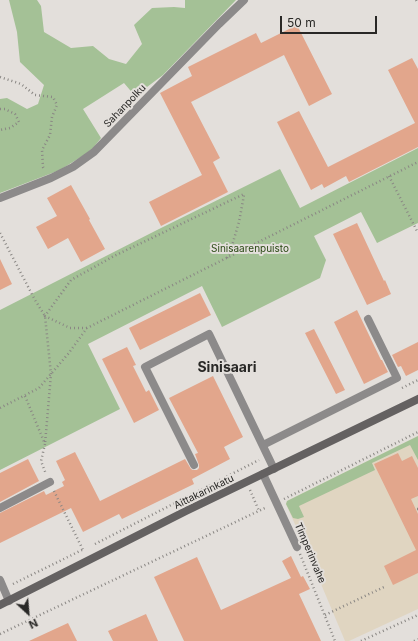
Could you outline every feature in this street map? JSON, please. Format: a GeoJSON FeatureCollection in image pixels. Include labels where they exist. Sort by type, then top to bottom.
{"type":"FeatureCollection","features":[{"type":"Feature","properties":{"kind":"main road","name":"Aittakarinkatu"},"geometry":{"type":"LineString","coordinates":[[0,605],[186,511],[418,399]]}},
{"type":"Feature","properties":{"kind":"street","name":"Sahanpolku"},"geometry":{"type":"LineString","coordinates":[[0,198],[73,168],[94,152],[244,0]]}},
{"type":"Feature","properties":{"kind":"street"},"geometry":{"type":"LineString","coordinates":[[263,445],[397,378],[368,319]]}},
{"type":"Feature","properties":{"kind":"street"},"geometry":{"type":"LineString","coordinates":[[194,465],[145,367],[209,334],[274,469]]}},
{"type":"Feature","properties":{"kind":"street","name":"Timperinvahe"},"geometry":{"type":"LineString","coordinates":[[263,474],[297,547]]}},
{"type":"Feature","properties":{"kind":"street"},"geometry":{"type":"LineString","coordinates":[[0,508],[50,482]]}},
{"type":"Feature","properties":{"kind":"street"},"geometry":{"type":"LineString","coordinates":[[0,580],[9,601]]}},
{"type":"Feature","properties":{"kind":"path"},"geometry":{"type":"LineString","coordinates":[[0,77],[21,84],[35,95],[53,97],[56,105],[52,117],[50,135],[42,150],[43,167]]}},
{"type":"Feature","properties":{"kind":"path"},"geometry":{"type":"LineString","coordinates":[[0,109],[6,109],[15,114],[19,122],[10,128],[0,130]]}},
{"type":"Feature","properties":{"kind":"path"},"geometry":{"type":"LineString","coordinates":[[45,316],[70,328],[87,328],[418,162]]}},
{"type":"Feature","properties":{"kind":"path"},"geometry":{"type":"LineString","coordinates":[[389,176],[418,232]]}},
{"type":"Feature","properties":{"kind":"path"},"geometry":{"type":"LineString","coordinates":[[45,316],[71,280],[114,256],[244,194],[239,222],[227,258]]}},
{"type":"Feature","properties":{"kind":"path"},"geometry":{"type":"LineString","coordinates":[[0,233],[16,266],[45,316],[50,374],[45,444]]}},
{"type":"Feature","properties":{"kind":"path"},"geometry":{"type":"LineString","coordinates":[[0,408],[39,388],[68,354],[87,328]]}},
{"type":"Feature","properties":{"kind":"path"},"geometry":{"type":"LineString","coordinates":[[397,391],[418,380]]}},
{"type":"Feature","properties":{"kind":"path"},"geometry":{"type":"LineString","coordinates":[[0,634],[277,503],[418,432]]}},
{"type":"Feature","properties":{"kind":"path"},"geometry":{"type":"LineString","coordinates":[[90,546],[268,456]]}},
{"type":"Feature","properties":{"kind":"path","name":"Timperinvahe"},"geometry":{"type":"LineString","coordinates":[[297,547],[335,641]]}},
{"type":"Feature","properties":{"kind":"path"},"geometry":{"type":"LineString","coordinates":[[4,589],[83,550]]}},
{"type":"Feature","properties":{"kind":"path"},"geometry":{"type":"LineString","coordinates":[[325,615],[384,587]]}},
{"type":"Feature","properties":{"kind":"path"},"geometry":{"type":"LineString","coordinates":[[361,641],[418,615]]}},
{"type":"Feature","properties":{"kind":"path"},"geometry":{"type":"LineString","coordinates":[[414,641],[418,639]]}},
{"type":"Feature","properties":{"kind":"shaded area"},"geometry":{"type":"Polygon","coordinates":[[[418,436],[418,609],[349,641],[345,641],[286,504],[287,501],[418,436]]]}},
{"type":"Feature","properties":{"kind":"green space"},"geometry":{"type":"Polygon","coordinates":[[[9,0],[37,0],[41,6],[44,32],[71,48],[93,46],[109,59],[126,64],[142,44],[134,25],[152,8],[185,8],[185,0],[236,0],[163,75],[135,96],[124,83],[83,109],[101,138],[93,148],[60,170],[0,193],[0,99],[7,98],[27,109],[38,104],[44,85],[20,62],[17,32],[9,0]]]}},
{"type":"Feature","properties":{"kind":"green space","name":"Sinisaarenpuisto"},"geometry":{"type":"Polygon","coordinates":[[[418,148],[418,223],[377,243],[361,212],[314,236],[326,260],[320,278],[222,327],[202,286],[88,344],[120,409],[0,470],[0,310],[280,169],[300,208],[418,148]]]}},
{"type":"Feature","properties":{"kind":"green space"},"geometry":{"type":"Polygon","coordinates":[[[418,436],[418,460],[410,445],[372,463],[375,470],[299,506],[304,517],[298,519],[293,518],[286,504],[287,501],[418,436]]]}},
{"type":"Feature","properties":{"kind":"building"},"geometry":{"type":"Polygon","coordinates":[[[297,25],[332,94],[309,106],[284,55],[191,102],[220,158],[213,162],[228,192],[161,226],[149,202],[202,175],[160,93],[192,76],[188,67],[256,33],[261,43],[297,25]]]}},
{"type":"Feature","properties":{"kind":"building"},"geometry":{"type":"Polygon","coordinates":[[[412,58],[418,69],[418,147],[349,182],[346,176],[324,188],[322,184],[311,190],[277,122],[299,111],[328,167],[415,123],[388,70],[412,58]]]}},
{"type":"Feature","properties":{"kind":"building"},"geometry":{"type":"Polygon","coordinates":[[[71,185],[105,249],[81,262],[68,238],[48,249],[36,227],[57,216],[47,198],[71,185]]]}},
{"type":"Feature","properties":{"kind":"building"},"geometry":{"type":"Polygon","coordinates":[[[357,223],[391,294],[367,305],[333,234],[357,223]]]}},
{"type":"Feature","properties":{"kind":"building"},"geometry":{"type":"Polygon","coordinates":[[[0,259],[12,284],[0,290],[0,259]]]}},
{"type":"Feature","properties":{"kind":"building"},"geometry":{"type":"Polygon","coordinates":[[[200,293],[211,315],[140,350],[129,328],[200,293]]]}},
{"type":"Feature","properties":{"kind":"building"},"geometry":{"type":"Polygon","coordinates":[[[357,310],[388,372],[364,384],[334,322],[357,310]]]}},
{"type":"Feature","properties":{"kind":"building"},"geometry":{"type":"Polygon","coordinates":[[[314,329],[345,390],[336,394],[305,333],[314,329]]]}},
{"type":"Feature","properties":{"kind":"building"},"geometry":{"type":"Polygon","coordinates":[[[418,342],[418,370],[406,376],[401,366],[398,367],[392,355],[418,342]]]}},
{"type":"Feature","properties":{"kind":"building"},"geometry":{"type":"Polygon","coordinates":[[[127,347],[136,365],[133,366],[146,392],[149,390],[159,410],[134,423],[102,359],[127,347]]]}},
{"type":"Feature","properties":{"kind":"building"},"geometry":{"type":"Polygon","coordinates":[[[213,376],[243,437],[224,447],[230,459],[192,479],[194,484],[122,519],[119,514],[83,532],[71,508],[0,543],[0,513],[44,491],[46,495],[64,486],[62,482],[65,480],[56,461],[75,452],[100,501],[185,459],[191,469],[197,470],[199,465],[195,454],[198,453],[169,398],[213,376]]]}},
{"type":"Feature","properties":{"kind":"building"},"geometry":{"type":"Polygon","coordinates":[[[398,453],[402,461],[412,456],[418,468],[418,496],[411,499],[418,514],[418,573],[393,585],[384,566],[416,550],[374,464],[398,453]]]}},
{"type":"Feature","properties":{"kind":"building"},"geometry":{"type":"Polygon","coordinates":[[[28,459],[39,481],[0,502],[0,473],[28,459]]]}},
{"type":"Feature","properties":{"kind":"building"},"geometry":{"type":"Polygon","coordinates":[[[291,556],[301,577],[303,576],[310,589],[299,594],[321,641],[184,641],[154,577],[197,557],[221,610],[291,578],[282,561],[291,556]]]}},
{"type":"Feature","properties":{"kind":"building"},"geometry":{"type":"Polygon","coordinates":[[[146,614],[158,641],[113,641],[108,631],[146,614]]]}},
{"type":"Feature","properties":{"kind":"building"},"geometry":{"type":"Polygon","coordinates":[[[68,623],[77,641],[29,641],[68,623]]]}},
{"type":"Feature","properties":{"kind":"district","name":"Sinisaari"},"geometry":{"type":"Point","coordinates":[227,368]}}]}
